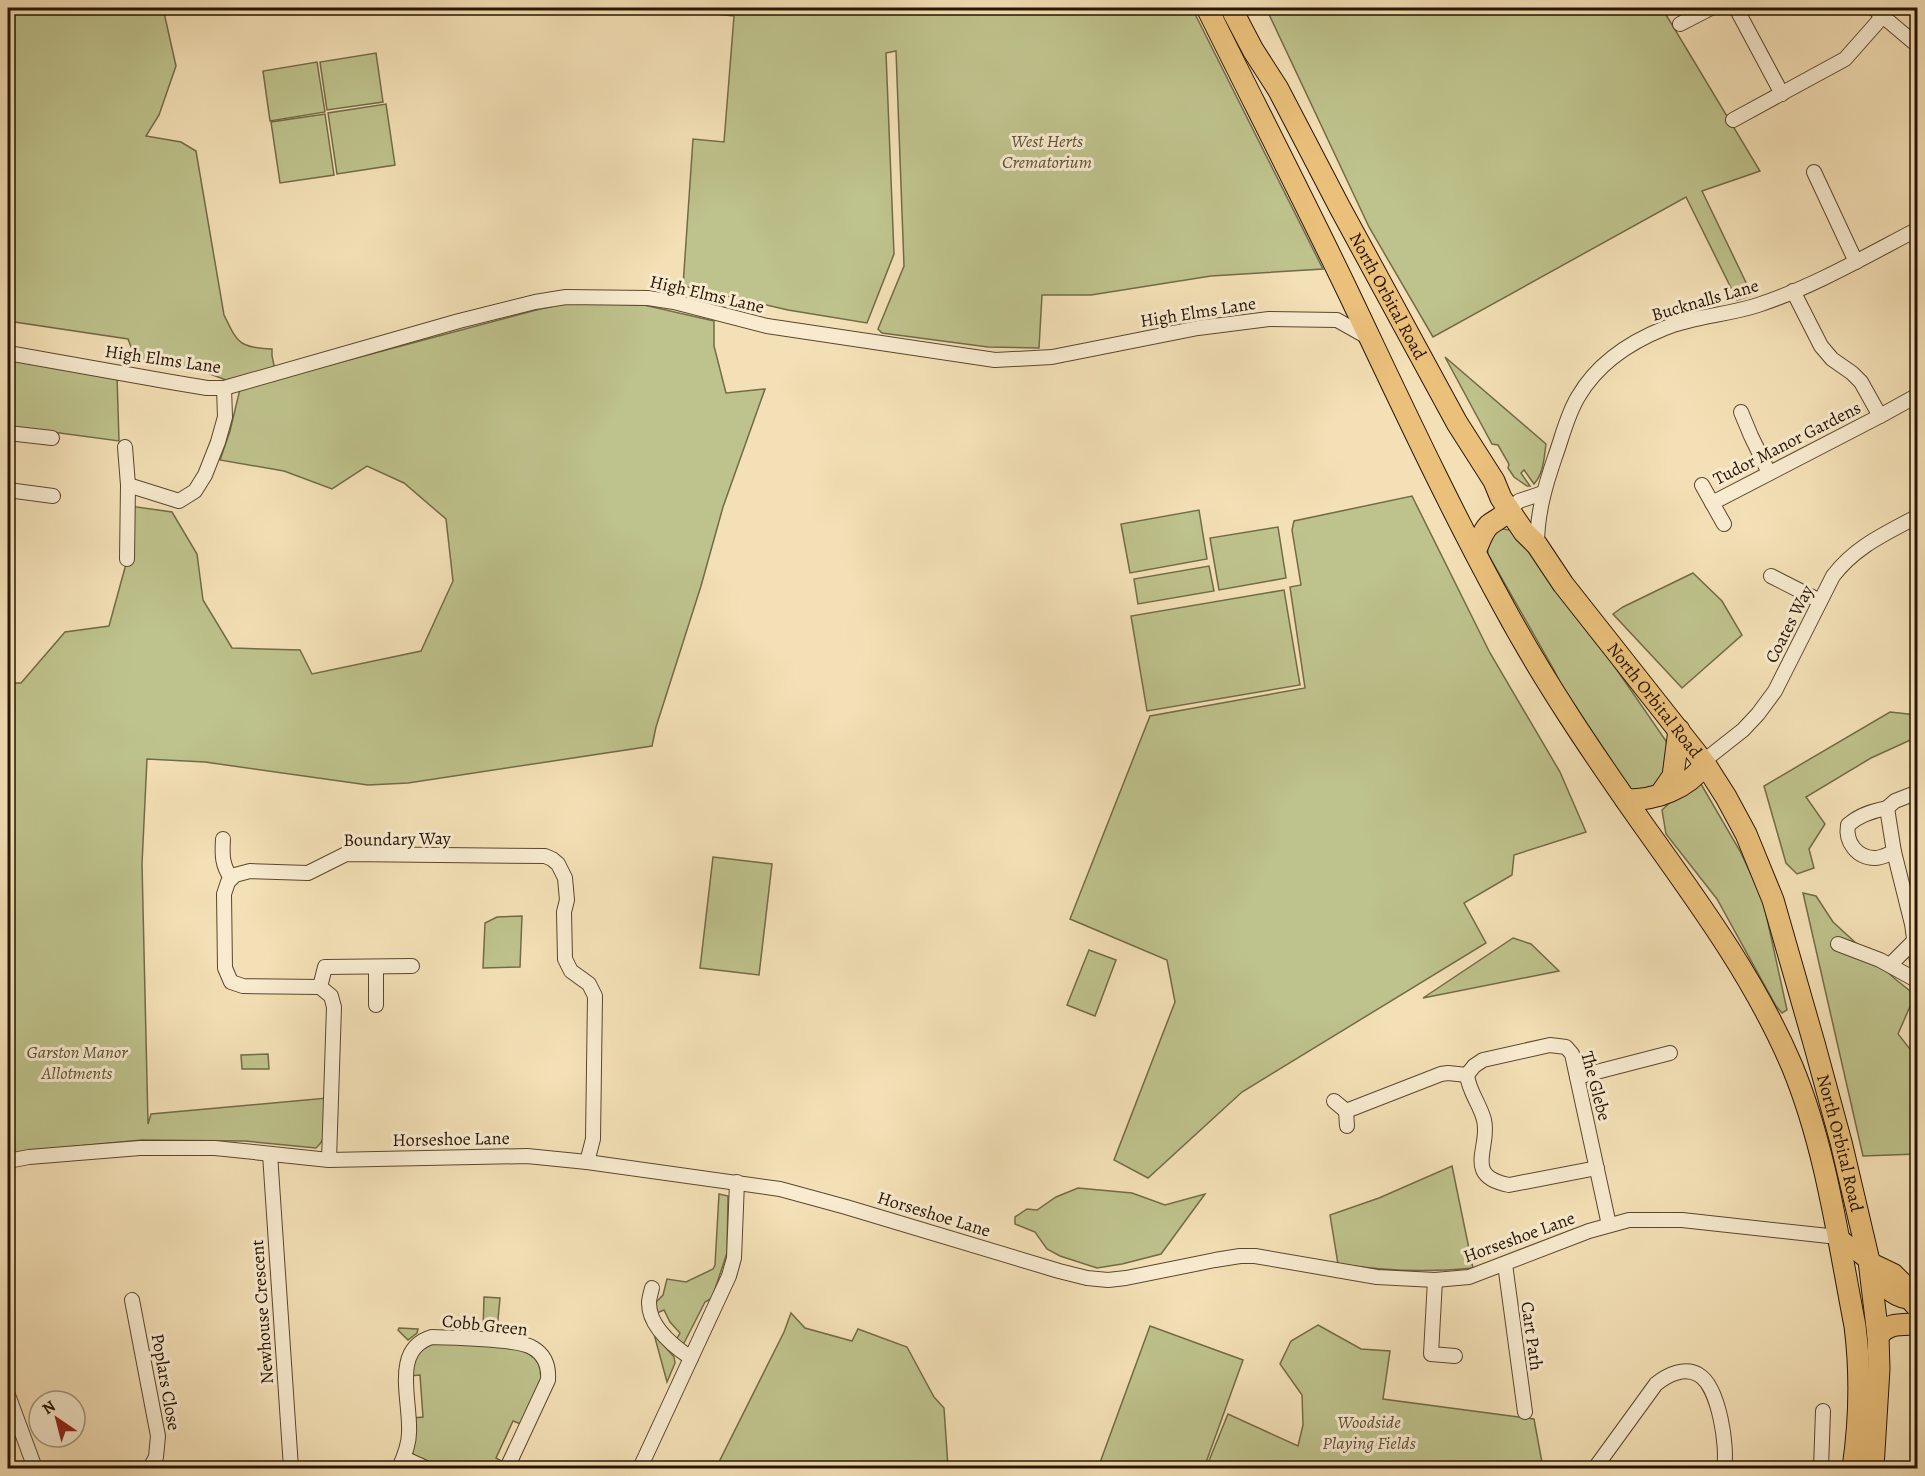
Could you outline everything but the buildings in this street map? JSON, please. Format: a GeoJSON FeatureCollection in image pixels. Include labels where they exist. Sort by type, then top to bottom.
{"type":"FeatureCollection","features":[{"type":"Feature","properties":{"kind":"highway","name":"North Orbital Road"},"geometry":{"type":"LineString","coordinates":[[1207,8],[1296,184],[1475,552],[1539,668],[1626,801],[1707,914],[1744,971],[1792,1067],[1808,1108],[1821,1157],[1856,1326],[1860,1399],[1853,1468]]}},
{"type":"Feature","properties":{"kind":"highway","name":"North Orbital Road"},"geometry":{"type":"LineString","coordinates":[[1231,8],[1253,50],[1278,89],[1457,423],[1494,481],[1501,498],[1514,506],[1524,532],[1537,545],[1563,584],[1705,764],[1746,834],[1773,900],[1841,1142],[1869,1261],[1878,1336],[1878,1408],[1873,1468]]}},
{"type":"Feature","properties":{"kind":"highway"},"geometry":{"type":"LineString","coordinates":[[1240,8],[1278,89]]}},
{"type":"Feature","properties":{"kind":"highway"},"geometry":{"type":"LineString","coordinates":[[1475,552],[1489,525],[1502,518],[1514,506]]}},
{"type":"Feature","properties":{"kind":"highway"},"geometry":{"type":"LineString","coordinates":[[1660,795],[1673,776],[1679,730]]}},
{"type":"Feature","properties":{"kind":"highway"},"geometry":{"type":"LineString","coordinates":[[1626,801],[1649,799],[1679,787],[1699,773],[1705,764]]}},
{"type":"Feature","properties":{"kind":"highway"},"geometry":{"type":"LineString","coordinates":[[1838,1237],[1844,1209],[1832,1157],[1841,1142]]}},
{"type":"Feature","properties":{"kind":"highway"},"geometry":{"type":"LineString","coordinates":[[1856,1326],[1863,1308],[1862,1294],[1869,1261]]}},
{"type":"Feature","properties":{"kind":"highway"},"geometry":{"type":"LineString","coordinates":[[1878,1336],[1892,1325],[1917,1324]]}},
{"type":"Feature","properties":{"kind":"main road"},"geometry":{"type":"LineString","coordinates":[[1838,1237],[1869,1261],[1894,1273],[1907,1286],[1913,1305]]}},
{"type":"Feature","properties":{"kind":"street"},"geometry":{"type":"LineString","coordinates":[[1680,24],[1711,8]]}},
{"type":"Feature","properties":{"kind":"street"},"geometry":{"type":"LineString","coordinates":[[1736,8],[1782,94]]}},
{"type":"Feature","properties":{"kind":"street"},"geometry":{"type":"LineString","coordinates":[[1733,120],[1845,59],[1878,12],[1917,46]]}},
{"type":"Feature","properties":{"kind":"street"},"geometry":{"type":"LineString","coordinates":[[1814,172],[1856,261]]}},
{"type":"Feature","properties":{"kind":"street","name":"Bucknalls Lane"},"geometry":{"type":"LineString","coordinates":[[1537,545],[1543,493],[1577,398],[1594,375],[1622,350],[1666,327],[1758,305],[1793,291],[1917,229]]}},
{"type":"Feature","properties":{"kind":"street","name":"Tudor Manor Gardens"},"geometry":{"type":"LineString","coordinates":[[1793,291],[1821,346],[1832,359],[1861,382],[1880,416]]}},
{"type":"Feature","properties":{"kind":"street","name":"High Elms Lane"},"geometry":{"type":"LineString","coordinates":[[8,352],[207,388],[224,388],[459,321],[535,302],[566,297],[620,296],[675,303],[767,326],[995,360],[1052,357],[1235,322],[1269,319],[1336,320],[1371,339]]}},
{"type":"Feature","properties":{"kind":"street"},"geometry":{"type":"LineString","coordinates":[[1336,320],[1351,297]]}},
{"type":"Feature","properties":{"kind":"street"},"geometry":{"type":"LineString","coordinates":[[128,485],[179,501],[195,491],[218,442],[225,417],[224,388]]}},
{"type":"Feature","properties":{"kind":"street","name":"Tudor Manor Gardens"},"geometry":{"type":"LineString","coordinates":[[1712,502],[1917,395]]}},
{"type":"Feature","properties":{"kind":"street"},"geometry":{"type":"LineString","coordinates":[[1741,412],[1750,436],[1769,473]]}},
{"type":"Feature","properties":{"kind":"street"},"geometry":{"type":"LineString","coordinates":[[8,433],[52,438]]}},
{"type":"Feature","properties":{"kind":"street"},"geometry":{"type":"LineString","coordinates":[[125,447],[128,485],[127,559]]}},
{"type":"Feature","properties":{"kind":"street","name":"Tudor Manor Gardens"},"geometry":{"type":"LineString","coordinates":[[1702,485],[1724,524]]}},
{"type":"Feature","properties":{"kind":"street"},"geometry":{"type":"LineString","coordinates":[[8,490],[53,496]]}},
{"type":"Feature","properties":{"kind":"street"},"geometry":{"type":"LineString","coordinates":[[1514,506],[1543,493]]}},
{"type":"Feature","properties":{"kind":"street","name":"Coates Way"},"geometry":{"type":"LineString","coordinates":[[1705,764],[1710,756],[1743,730],[1775,691],[1833,576],[1844,562],[1870,541],[1917,516]]}},
{"type":"Feature","properties":{"kind":"street"},"geometry":{"type":"LineString","coordinates":[[1771,576],[1820,601]]}},
{"type":"Feature","properties":{"kind":"street"},"geometry":{"type":"LineString","coordinates":[[1894,852],[1879,858],[1859,854],[1848,837],[1848,825],[1874,810],[1887,808],[1895,801],[1917,792]]}},
{"type":"Feature","properties":{"kind":"street"},"geometry":{"type":"LineString","coordinates":[[1887,808],[1894,852],[1911,924],[1917,968]]}},
{"type":"Feature","properties":{"kind":"street"},"geometry":{"type":"LineString","coordinates":[[223,839],[222,860],[231,878],[225,886],[224,894],[225,968],[231,982],[243,986],[320,987],[331,996],[334,1006],[329,1160]]}},
{"type":"Feature","properties":{"kind":"street","name":"Boundary Way"},"geometry":{"type":"LineString","coordinates":[[231,878],[240,873],[250,872],[308,873],[346,854],[545,856],[552,859],[566,878],[565,959],[571,970],[589,984],[594,996],[593,1132],[587,1162]]}},
{"type":"Feature","properties":{"kind":"street"},"geometry":{"type":"LineString","coordinates":[[1891,964],[1913,942]]}},
{"type":"Feature","properties":{"kind":"street"},"geometry":{"type":"LineString","coordinates":[[1838,944],[1891,964],[1917,981]]}},
{"type":"Feature","properties":{"kind":"street"},"geometry":{"type":"LineString","coordinates":[[320,987],[325,967],[412,966]]}},
{"type":"Feature","properties":{"kind":"street"},"geometry":{"type":"LineString","coordinates":[[376,967],[376,1005]]}},
{"type":"Feature","properties":{"kind":"street","name":"The Glebe"},"geometry":{"type":"LineString","coordinates":[[1467,1075],[1483,1060],[1550,1045],[1566,1047],[1572,1054],[1609,1225]]}},
{"type":"Feature","properties":{"kind":"street"},"geometry":{"type":"LineString","coordinates":[[1577,1077],[1670,1053]]}},
{"type":"Feature","properties":{"kind":"street"},"geometry":{"type":"LineString","coordinates":[[1346,1111],[1441,1074],[1448,1072],[1467,1075],[1468,1085],[1484,1121],[1485,1131],[1481,1158],[1488,1178],[1500,1184],[1509,1185],[1597,1168]]}},
{"type":"Feature","properties":{"kind":"street"},"geometry":{"type":"LineString","coordinates":[[1334,1101],[1346,1111],[1347,1126]]}},
{"type":"Feature","properties":{"kind":"street","name":"Horseshoe Lane"},"geometry":{"type":"LineString","coordinates":[[8,1161],[29,1157],[140,1148],[215,1148],[329,1160],[527,1156],[587,1162],[780,1189],[1059,1271],[1087,1278],[1108,1280],[1240,1256],[1255,1256],[1377,1277],[1435,1280],[1468,1277],[1609,1225],[1629,1220],[1682,1220],[1838,1237]]}},
{"type":"Feature","properties":{"kind":"street","name":"Newhouse Crescent"},"geometry":{"type":"LineString","coordinates":[[270,1154],[291,1468]]}},
{"type":"Feature","properties":{"kind":"street"},"geometry":{"type":"LineString","coordinates":[[640,1468],[729,1276],[734,1258],[737,1182]]}},
{"type":"Feature","properties":{"kind":"street","name":"Cart Path"},"geometry":{"type":"LineString","coordinates":[[1505,1264],[1525,1412]]}},
{"type":"Feature","properties":{"kind":"street"},"geometry":{"type":"LineString","coordinates":[[1435,1280],[1431,1354],[1455,1356]]}},
{"type":"Feature","properties":{"kind":"street"},"geometry":{"type":"LineString","coordinates":[[652,1288],[649,1304],[656,1326],[673,1345],[691,1358]]}},
{"type":"Feature","properties":{"kind":"street","name":"Poplars Close"},"geometry":{"type":"LineString","coordinates":[[132,1300],[158,1436],[156,1457],[150,1468]]}},
{"type":"Feature","properties":{"kind":"street","name":"Cobb Green"},"geometry":{"type":"LineString","coordinates":[[426,1468],[401,1463],[410,1433],[406,1368],[408,1355],[414,1346],[432,1337],[525,1344],[540,1353],[545,1361],[548,1380],[507,1468]]}},
{"type":"Feature","properties":{"kind":"street"},"geometry":{"type":"LineString","coordinates":[[1595,1468],[1656,1384],[1666,1376],[1679,1372],[1692,1372],[1700,1375],[1713,1395],[1725,1442],[1724,1468]]}},
{"type":"Feature","properties":{"kind":"street"},"geometry":{"type":"LineString","coordinates":[[8,1396],[35,1468]]}},
{"type":"Feature","properties":{"kind":"street"},"geometry":{"type":"LineString","coordinates":[[1821,1468],[1823,1411]]}},
{"type":"Feature","properties":{"kind":"green space"},"geometry":{"type":"Polygon","coordinates":[[[8,8],[163,8],[176,66],[159,115],[146,136],[181,142],[196,151],[224,315],[241,342],[253,347],[272,349],[275,370],[226,380],[194,368],[150,361],[137,362],[128,339],[8,321],[8,8]]]}},
{"type":"Feature","properties":{"kind":"green space"},"geometry":{"type":"Polygon","coordinates":[[[200,8],[479,8],[455,11],[200,8]]]}},
{"type":"Feature","properties":{"kind":"green space","name":"West Herts Crematorium"},"geometry":{"type":"Polygon","coordinates":[[[662,8],[1192,8],[1323,269],[1211,276],[1091,295],[1042,295],[1039,348],[988,347],[882,333],[878,329],[904,266],[896,51],[886,53],[894,254],[867,323],[788,310],[683,286],[693,139],[724,142],[734,16],[662,8]]]}},
{"type":"Feature","properties":{"kind":"green space"},"geometry":{"type":"Polygon","coordinates":[[[1266,8],[1662,8],[1760,171],[1702,191],[1752,295],[1737,300],[1686,197],[1433,337],[1369,227],[1266,8]]]}},
{"type":"Feature","properties":{"kind":"green space"},"geometry":{"type":"Polygon","coordinates":[[[376,53],[383,102],[327,110],[320,62],[376,53]]]}},
{"type":"Feature","properties":{"kind":"green space"},"geometry":{"type":"Polygon","coordinates":[[[317,62],[325,112],[270,121],[263,71],[317,62]]]}},
{"type":"Feature","properties":{"kind":"green space"},"geometry":{"type":"Polygon","coordinates":[[[386,104],[395,165],[337,174],[328,113],[386,104]]]}},
{"type":"Feature","properties":{"kind":"green space"},"geometry":{"type":"Polygon","coordinates":[[[325,114],[334,175],[280,183],[271,122],[325,114]]]}},
{"type":"Feature","properties":{"kind":"green space","name":"Garston Manor Allotments"},"geometry":{"type":"Polygon","coordinates":[[[569,303],[644,305],[714,321],[714,346],[726,393],[765,389],[723,507],[652,746],[408,783],[368,785],[205,762],[147,759],[142,864],[148,1124],[151,1114],[327,1098],[323,1138],[316,1148],[245,1141],[142,1140],[8,1154],[8,683],[21,683],[65,632],[109,626],[126,564],[130,506],[172,512],[197,554],[203,600],[232,648],[300,650],[312,674],[421,651],[453,581],[446,519],[404,483],[367,466],[332,489],[284,471],[220,460],[240,389],[569,303]]]}},
{"type":"Feature","properties":{"kind":"green space"},"geometry":{"type":"Polygon","coordinates":[[[1445,357],[1546,444],[1542,470],[1534,484],[1524,470],[1521,473],[1530,486],[1514,477],[1498,445],[1492,444],[1445,357]]]}},
{"type":"Feature","properties":{"kind":"green space"},"geometry":{"type":"Polygon","coordinates":[[[11,359],[117,376],[119,441],[8,426],[8,375],[11,359]]]}},
{"type":"Feature","properties":{"kind":"green space"},"geometry":{"type":"Polygon","coordinates":[[[1412,496],[1490,653],[1560,772],[1586,832],[1514,855],[1512,875],[1464,903],[1486,943],[1242,1092],[1148,1178],[1114,1160],[1175,1002],[1167,960],[1070,919],[1150,716],[1305,688],[1290,587],[1301,585],[1292,530],[1294,521],[1412,496]]]}},
{"type":"Feature","properties":{"kind":"green space"},"geometry":{"type":"Polygon","coordinates":[[[1199,510],[1207,559],[1130,573],[1121,524],[1199,510]]]}},
{"type":"Feature","properties":{"kind":"green space"},"geometry":{"type":"Polygon","coordinates":[[[1278,527],[1286,578],[1219,590],[1210,538],[1278,527]]]}},
{"type":"Feature","properties":{"kind":"green space"},"geometry":{"type":"Polygon","coordinates":[[[1511,530],[1517,535],[1567,605],[1606,654],[1666,741],[1670,758],[1656,789],[1633,792],[1572,707],[1554,670],[1488,554],[1487,543],[1496,531],[1511,530]]]}},
{"type":"Feature","properties":{"kind":"green space"},"geometry":{"type":"Polygon","coordinates":[[[1209,566],[1214,591],[1138,604],[1134,579],[1209,566]]]}},
{"type":"Feature","properties":{"kind":"green space"},"geometry":{"type":"Polygon","coordinates":[[[1693,573],[1722,601],[1742,635],[1682,688],[1613,614],[1693,573]]]}},
{"type":"Feature","properties":{"kind":"green space"},"geometry":{"type":"Polygon","coordinates":[[[1284,590],[1300,685],[1147,711],[1131,616],[1284,590]]]}},
{"type":"Feature","properties":{"kind":"green space"},"geometry":{"type":"Polygon","coordinates":[[[1890,712],[1917,715],[1917,737],[1871,758],[1806,797],[1825,824],[1809,849],[1814,868],[1797,874],[1786,863],[1764,786],[1890,712]]]}},
{"type":"Feature","properties":{"kind":"green space"},"geometry":{"type":"Polygon","coordinates":[[[1701,784],[1740,851],[1763,900],[1787,1010],[1782,1013],[1717,899],[1666,834],[1662,810],[1681,792],[1701,784]]]}},
{"type":"Feature","properties":{"kind":"green space"},"geometry":{"type":"Polygon","coordinates":[[[713,857],[772,864],[759,975],[700,968],[713,857]]]}},
{"type":"Feature","properties":{"kind":"green space"},"geometry":{"type":"Polygon","coordinates":[[[1803,893],[1816,896],[1833,922],[1915,995],[1898,1034],[1917,1058],[1917,1154],[1863,1156],[1803,893]]]}},
{"type":"Feature","properties":{"kind":"green space"},"geometry":{"type":"Polygon","coordinates":[[[522,916],[520,967],[483,968],[485,923],[497,917],[522,916]]]}},
{"type":"Feature","properties":{"kind":"green space"},"geometry":{"type":"Polygon","coordinates":[[[1513,938],[1531,944],[1559,971],[1423,998],[1513,938]]]}},
{"type":"Feature","properties":{"kind":"green space"},"geometry":{"type":"Polygon","coordinates":[[[1089,950],[1116,960],[1095,1016],[1067,1005],[1089,950]]]}},
{"type":"Feature","properties":{"kind":"green space"},"geometry":{"type":"Polygon","coordinates":[[[268,1054],[269,1069],[242,1069],[241,1055],[268,1054]]]}},
{"type":"Feature","properties":{"kind":"green space"},"geometry":{"type":"Polygon","coordinates":[[[1452,1166],[1473,1268],[1406,1271],[1338,1264],[1330,1215],[1379,1198],[1452,1166]]]}},
{"type":"Feature","properties":{"kind":"green space"},"geometry":{"type":"Polygon","coordinates":[[[1078,1188],[1132,1193],[1165,1205],[1205,1194],[1161,1254],[1097,1268],[1060,1256],[1047,1249],[1035,1232],[1015,1224],[1015,1217],[1027,1209],[1037,1210],[1056,1197],[1078,1188]]]}},
{"type":"Feature","properties":{"kind":"green space"},"geometry":{"type":"Polygon","coordinates":[[[719,1194],[728,1196],[727,1253],[712,1298],[705,1302],[683,1345],[676,1340],[680,1333],[670,1322],[664,1310],[657,1313],[655,1303],[663,1295],[667,1279],[686,1282],[713,1269],[719,1194]]]}},
{"type":"Feature","properties":{"kind":"green space"},"geometry":{"type":"Polygon","coordinates":[[[484,1297],[500,1298],[497,1330],[483,1329],[484,1297]]]}},
{"type":"Feature","properties":{"kind":"green space"},"geometry":{"type":"Polygon","coordinates":[[[791,1313],[805,1328],[852,1341],[858,1329],[907,1347],[934,1397],[944,1408],[948,1467],[954,1468],[716,1468],[784,1332],[791,1313]]]}},
{"type":"Feature","properties":{"kind":"green space","name":"Woodside Playing Fields"},"geometry":{"type":"Polygon","coordinates":[[[1318,1325],[1361,1349],[1390,1351],[1383,1399],[1534,1419],[1543,1468],[1206,1468],[1228,1414],[1298,1446],[1303,1425],[1302,1395],[1280,1364],[1291,1341],[1318,1325]]]}},
{"type":"Feature","properties":{"kind":"green space"},"geometry":{"type":"Polygon","coordinates":[[[1150,1326],[1243,1360],[1204,1468],[1098,1468],[1150,1326]]]}},
{"type":"Feature","properties":{"kind":"green space"},"geometry":{"type":"Polygon","coordinates":[[[399,1328],[418,1329],[417,1333],[408,1340],[398,1330],[399,1328]]]}},
{"type":"Feature","properties":{"kind":"green space"},"geometry":{"type":"Polygon","coordinates":[[[654,1334],[674,1357],[675,1363],[667,1382],[654,1334]]]}},
{"type":"Feature","properties":{"kind":"green space"},"geometry":{"type":"Polygon","coordinates":[[[432,1343],[516,1346],[538,1355],[544,1376],[521,1424],[513,1421],[496,1458],[503,1462],[497,1468],[441,1468],[414,1456],[411,1449],[413,1418],[423,1417],[420,1375],[410,1376],[411,1367],[422,1347],[432,1343]]]}}]}
